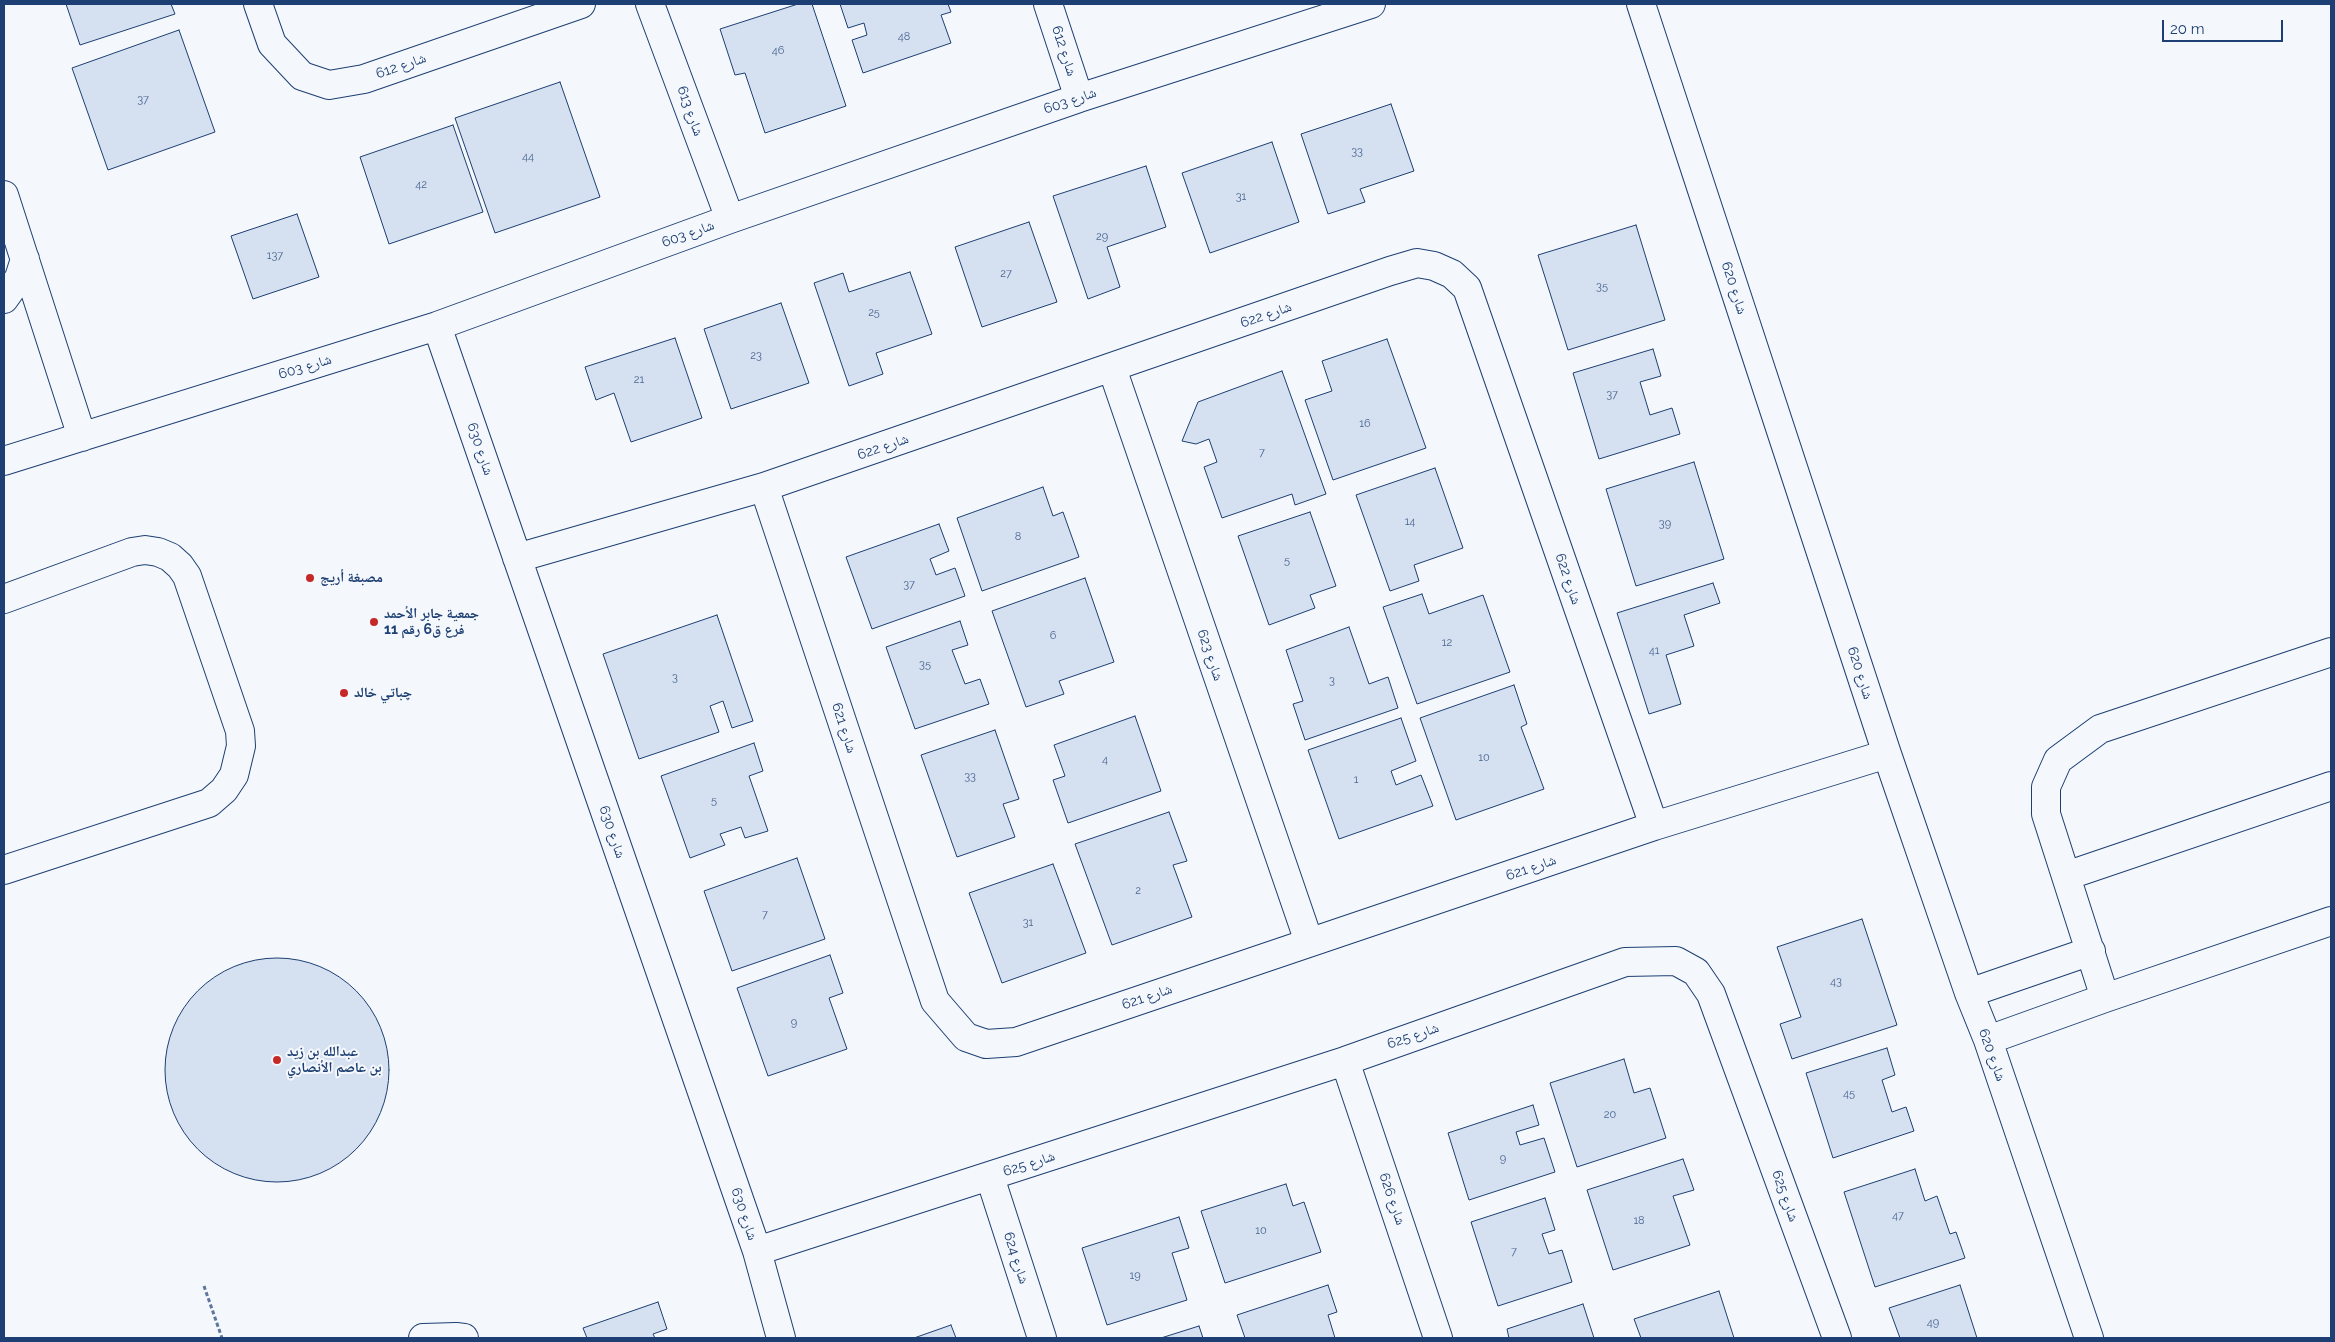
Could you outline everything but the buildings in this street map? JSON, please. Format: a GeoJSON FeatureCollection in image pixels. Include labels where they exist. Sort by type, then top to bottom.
{"type":"FeatureCollection","features":[{"type":"Feature","properties":{"kind":"street","name":"شارع 612"},"geometry":{"type":"LineString","coordinates":[[258,4],[272,44],[302,76],[329,84],[364,78],[581,4]]}},
{"type":"Feature","properties":{"kind":"street","name":"شارع 613"},"geometry":{"type":"LineString","coordinates":[[650,4],[730,219]]}},
{"type":"Feature","properties":{"kind":"street","name":"شارع 612"},"geometry":{"type":"LineString","coordinates":[[1048,4],[1080,98]]}},
{"type":"Feature","properties":{"kind":"street","name":"شارع 603"},"geometry":{"type":"LineString","coordinates":[[4,461],[437,326],[730,219],[1080,98],[1371,4]]}},
{"type":"Feature","properties":{"kind":"street","name":"شارع 620"},"geometry":{"type":"LineString","coordinates":[[1641,4],[1887,754],[1969,993],[1988,1040],[2089,1338]]}},
{"type":"Feature","properties":{"kind":"street"},"geometry":{"type":"LineString","coordinates":[[4,195],[82,437]]}},
{"type":"Feature","properties":{"kind":"street"},"geometry":{"type":"LineString","coordinates":[[4,299],[19,278],[25,259]]}},
{"type":"Feature","properties":{"kind":"street","name":"شارع 622"},"geometry":{"type":"LineString","coordinates":[[518,558],[764,487],[1417,263],[1434,266],[1452,274],[1467,288],[1654,826]]}},
{"type":"Feature","properties":{"kind":"street","name":"شارع 630"},"geometry":{"type":"LineString","coordinates":[[437,326],[756,1251],[781,1338]]}},
{"type":"Feature","properties":{"kind":"street","name":"شارع 623"},"geometry":{"type":"LineString","coordinates":[[1112,368],[1309,942]]}},
{"type":"Feature","properties":{"kind":"street","name":"شارع 621"},"geometry":{"type":"LineString","coordinates":[[764,487],[936,1000],[966,1037],[986,1044],[1016,1042],[1654,826],[1887,754]]}},
{"type":"Feature","properties":{"kind":"street"},"geometry":{"type":"LineString","coordinates":[[4,599],[132,552],[145,550],[158,552],[170,557],[180,566],[186,576],[240,731],[241,746],[234,775],[224,790],[209,803],[4,870]]}},
{"type":"Feature","properties":{"kind":"street"},"geometry":{"type":"LineString","coordinates":[[2105,998],[2046,814],[2046,787],[2058,760],[2075,745],[2100,728],[2331,652]]}},
{"type":"Feature","properties":{"kind":"street"},"geometry":{"type":"LineString","coordinates":[[2066,876],[2331,786]]}},
{"type":"Feature","properties":{"kind":"street"},"geometry":{"type":"LineString","coordinates":[[1988,1040],[2331,921]]}},
{"type":"Feature","properties":{"kind":"street"},"geometry":{"type":"LineString","coordinates":[[1969,993],[2091,951]]}},
{"type":"Feature","properties":{"kind":"street","name":"شارع 625"},"geometry":{"type":"LineString","coordinates":[[756,1251],[1345,1061],[1625,962],[1676,961],[1696,972],[1710,994],[1837,1338]]}},
{"type":"Feature","properties":{"kind":"street","name":"شارع 626"},"geometry":{"type":"LineString","coordinates":[[1345,1061],[1438,1338]]}},
{"type":"Feature","properties":{"kind":"street","name":"شارع 624"},"geometry":{"type":"LineString","coordinates":[[990,1177],[1042,1338]]}},
{"type":"Feature","properties":{"kind":"street"},"geometry":{"type":"LineString","coordinates":[[423,1338],[464,1338]]}},
{"type":"Feature","properties":{"kind":"path"},"geometry":{"type":"LineString","coordinates":[[204,1286],[222,1338]]}},
{"type":"Feature","properties":{"kind":"place","name":"مصبغة أريج"},"geometry":{"type":"Point","coordinates":[310,578]}},
{"type":"Feature","properties":{"kind":"place","name":"جمعية جابر الأحمد فرع ق6 رقم 11"},"geometry":{"type":"Point","coordinates":[374,622]}},
{"type":"Feature","properties":{"kind":"place","name":"چباتي خالد"},"geometry":{"type":"Point","coordinates":[344,693]}},
{"type":"Feature","properties":{"kind":"place","name":"عبدالله بن زيد بن عاصم الأنصاري"},"geometry":{"type":"Point","coordinates":[277,1060]}}]}
